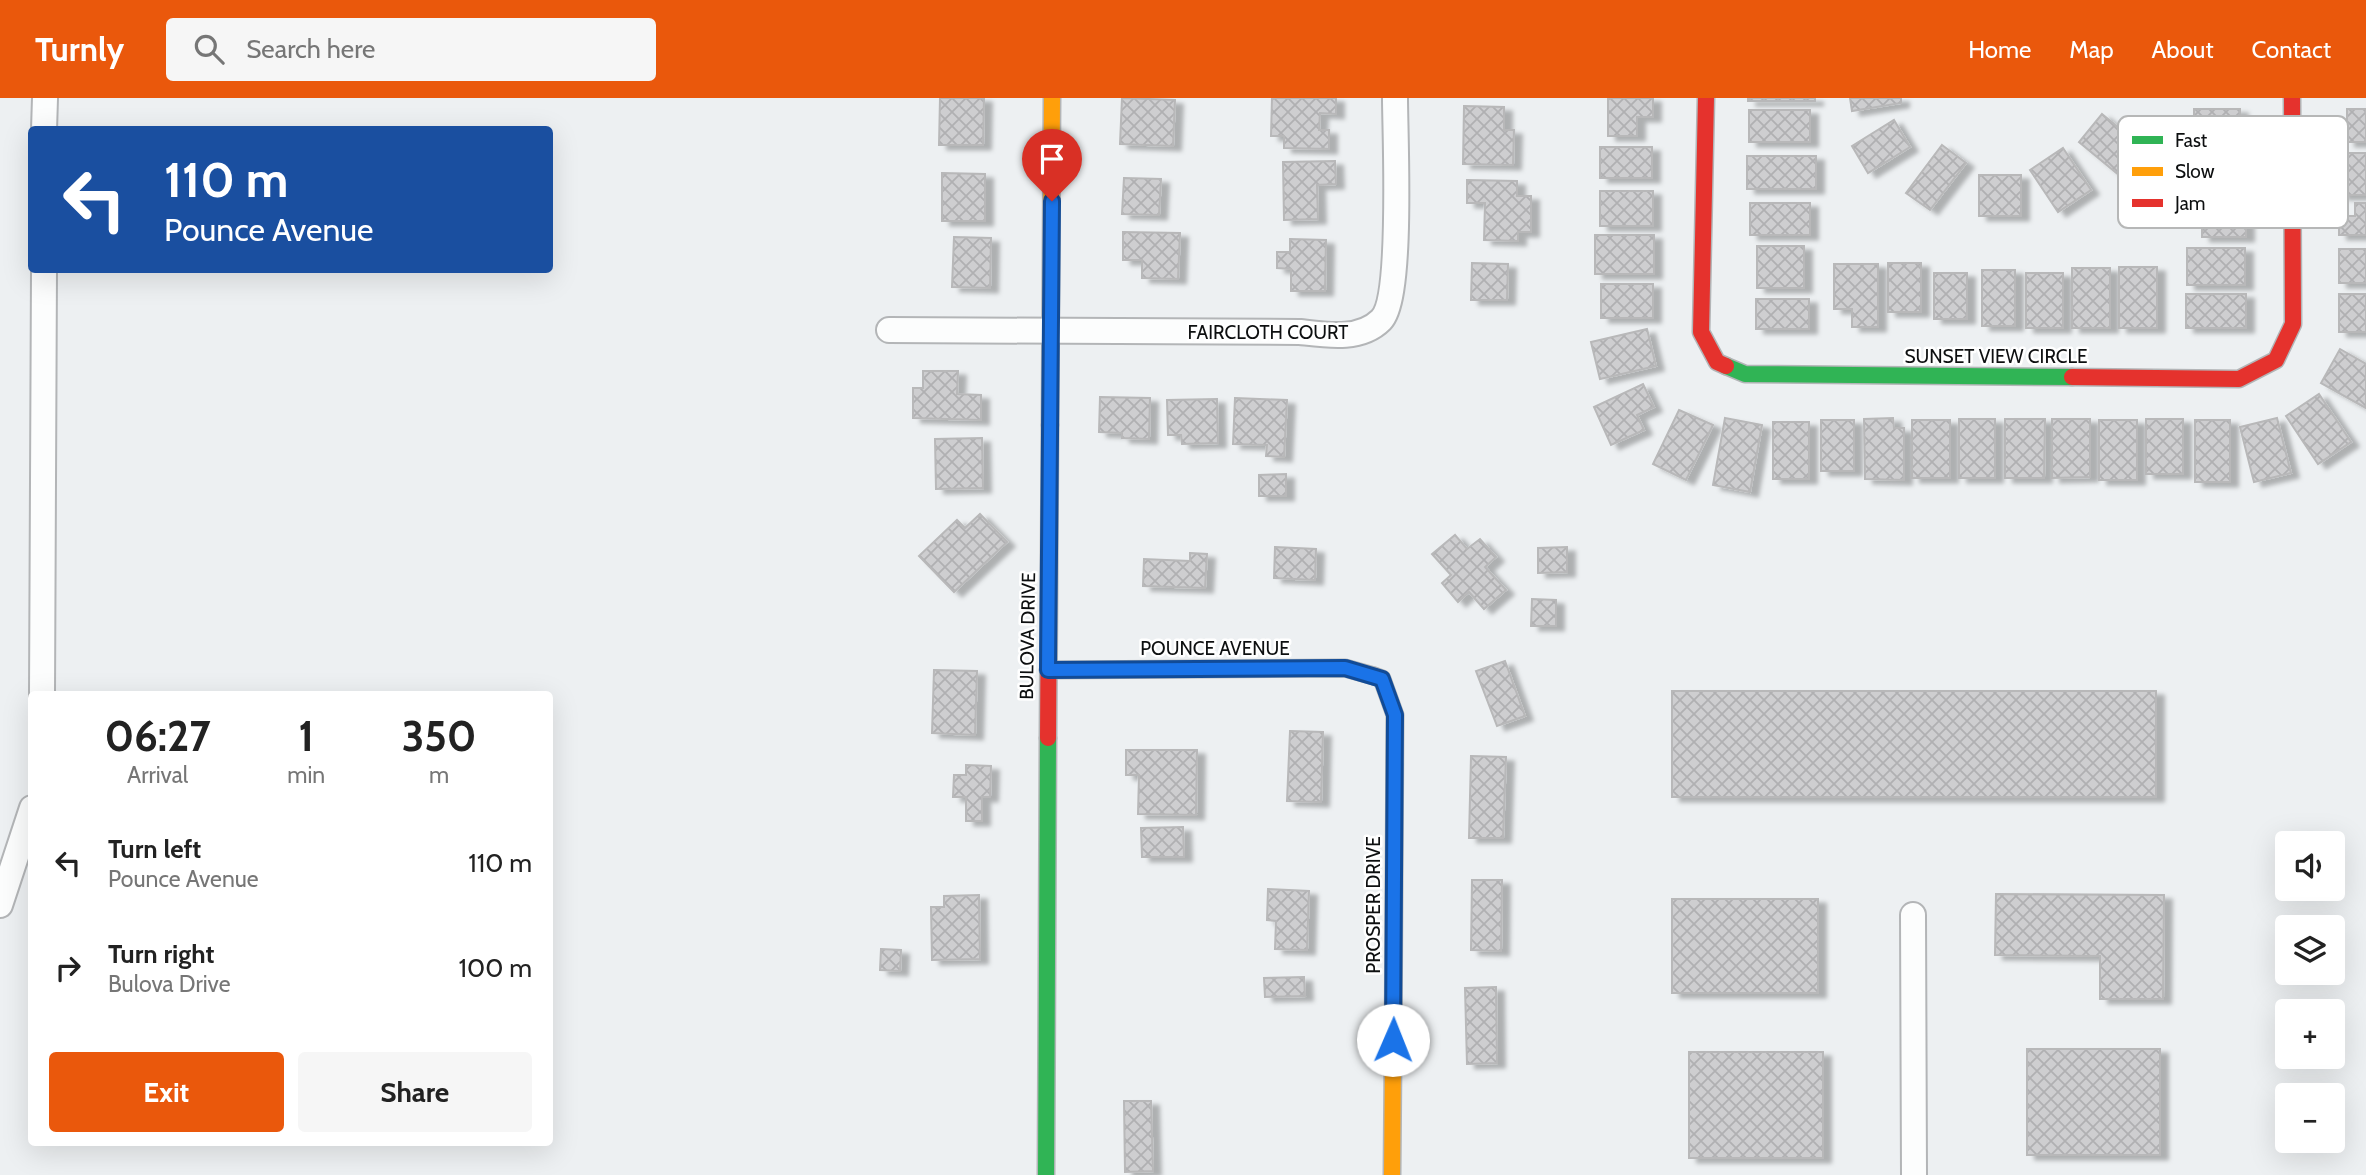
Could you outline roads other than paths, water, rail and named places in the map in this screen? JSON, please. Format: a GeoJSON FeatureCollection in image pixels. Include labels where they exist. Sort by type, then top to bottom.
{"type":"FeatureCollection","features":[{"type":"Feature","properties":{"kind":"street"},"geometry":{"type":"LineString","coordinates":[[44,98],[44,126]]}},
{"type":"Feature","properties":{"kind":"street","name":"BULOVA DRIVE"},"geometry":{"type":"LineString","coordinates":[[1046,1175],[1052,98]]}},
{"type":"Feature","properties":{"kind":"street","name":"FAIRCLOTH COURT"},"geometry":{"type":"LineString","coordinates":[[889,330],[1300,332],[1336,336],[1363,332],[1382,319],[1394,281],[1395,98]]}},
{"type":"Feature","properties":{"kind":"street","name":"SUNSET VIEW CIRCLE"},"geometry":{"type":"LineString","coordinates":[[1706,98],[1701,332],[1717,362],[1745,374],[2239,379],[2276,360],[2292,324],[2292,228]]}},
{"type":"Feature","properties":{"kind":"street","name":"SUNSET VIEW CIRCLE"},"geometry":{"type":"LineString","coordinates":[[2292,98],[2292,116]]}},
{"type":"Feature","properties":{"kind":"street"},"geometry":{"type":"LineString","coordinates":[[42,691],[44,273]]}},
{"type":"Feature","properties":{"kind":"street","name":"POUNCE AVENUE"},"geometry":{"type":"LineString","coordinates":[[1048,670],[1345,668],[1382,679]]}},
{"type":"Feature","properties":{"kind":"street","name":"PROSPER DRIVE"},"geometry":{"type":"LineString","coordinates":[[1382,679],[1395,715],[1392,1175]]}},
{"type":"Feature","properties":{"kind":"street"},"geometry":{"type":"LineString","coordinates":[[0,905],[28,820]]}},
{"type":"Feature","properties":{"kind":"street"},"geometry":{"type":"LineString","coordinates":[[1913,915],[1914,1175]]}}]}
